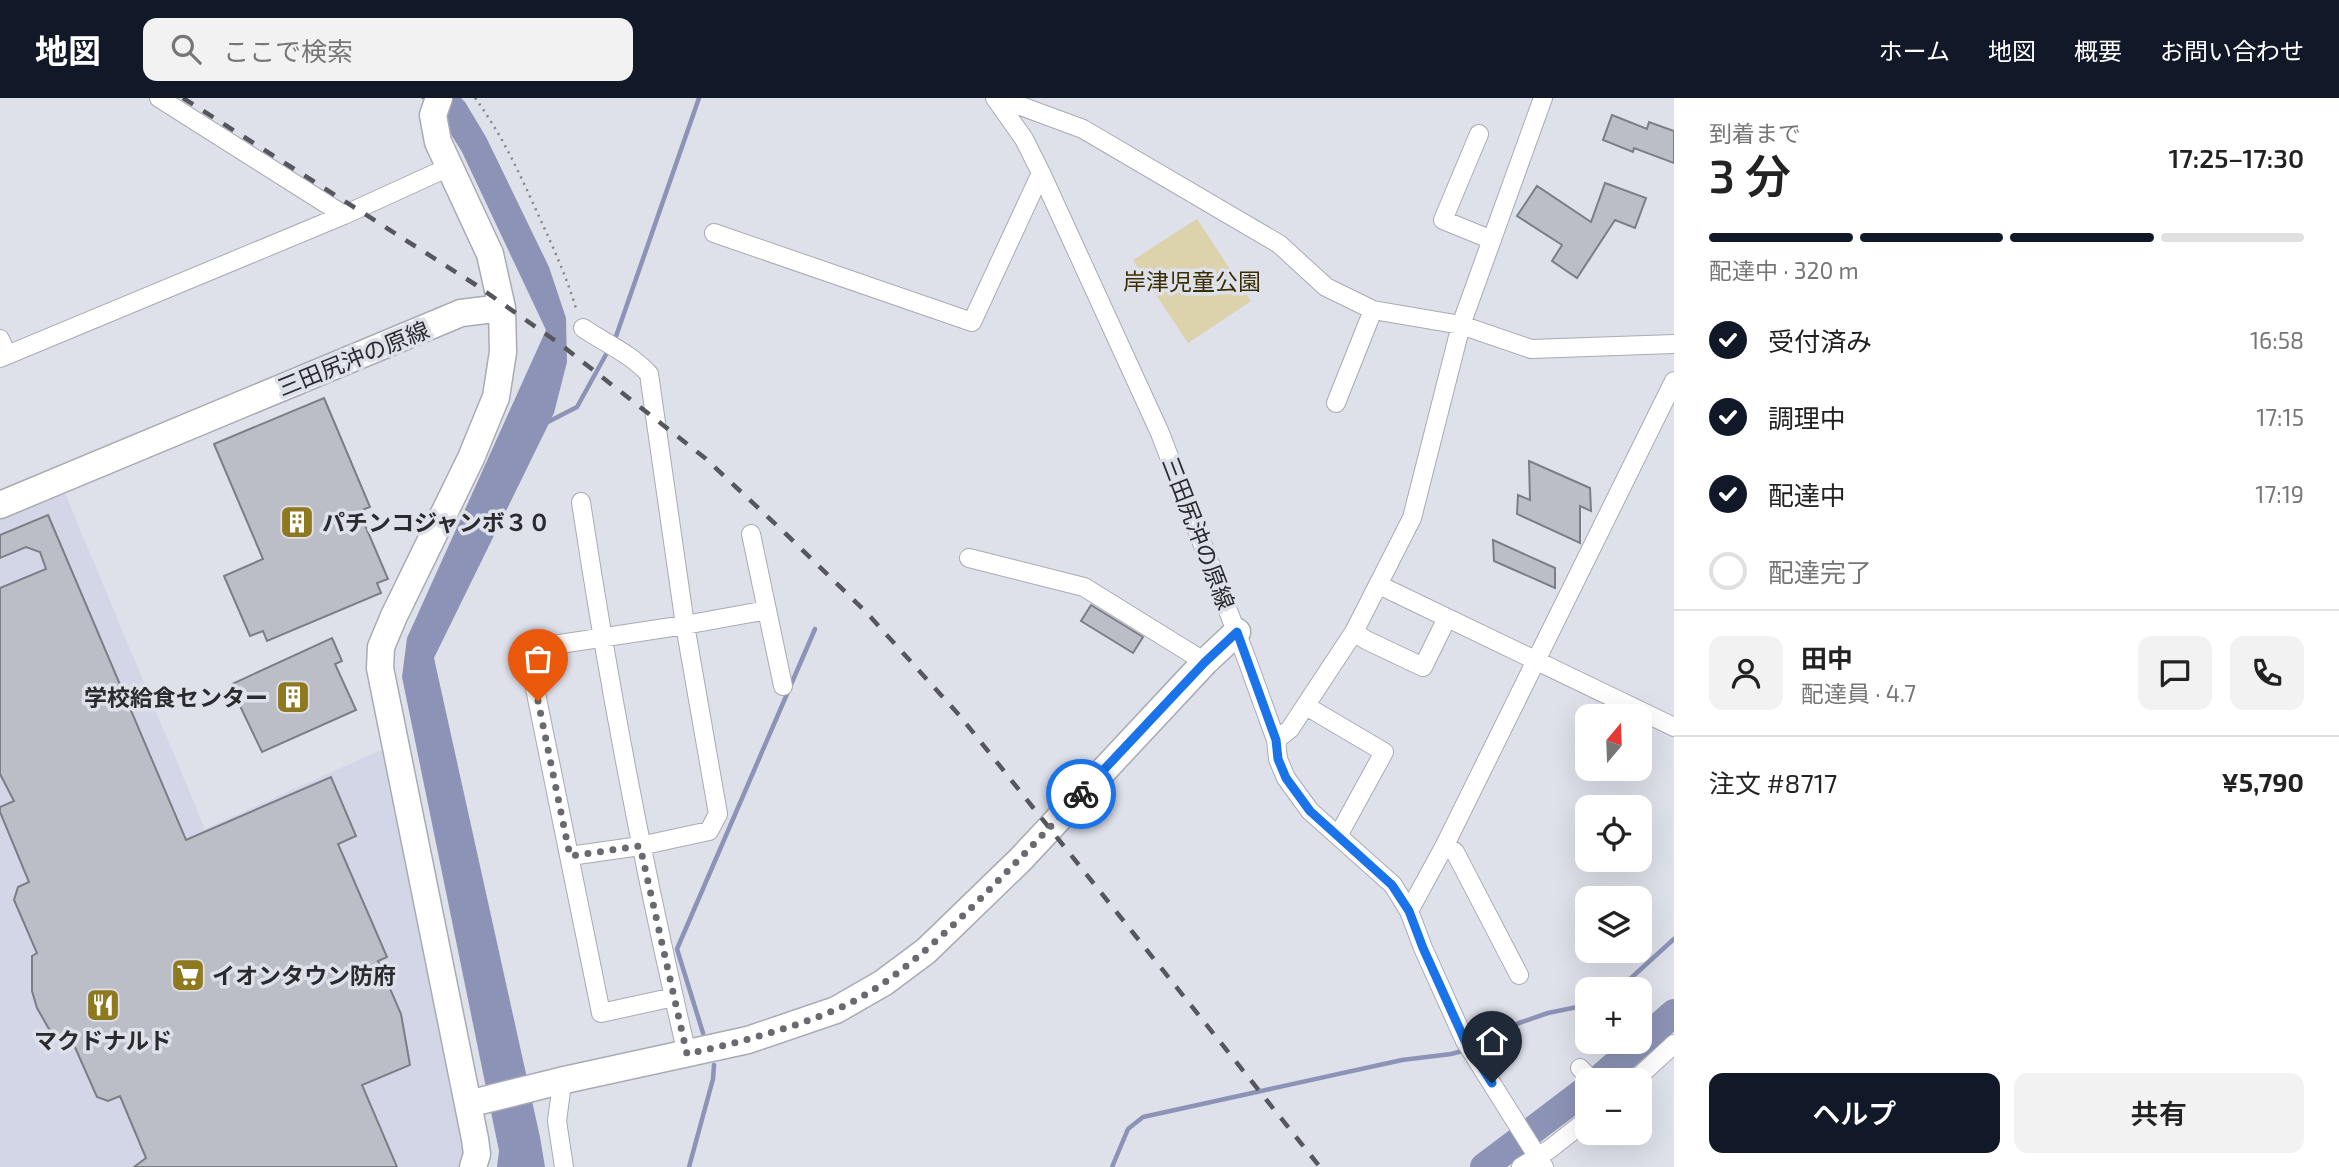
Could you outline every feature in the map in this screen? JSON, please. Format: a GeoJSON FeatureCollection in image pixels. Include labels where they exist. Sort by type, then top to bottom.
{"type":"FeatureCollection","features":[{"type":"Feature","properties":{"kind":"street"},"geometry":{"type":"LineString","coordinates":[[159,98],[344,215]]}},
{"type":"Feature","properties":{"kind":"street"},"geometry":{"type":"LineString","coordinates":[[997,98],[1048,115],[1094,136],[1279,244],[1326,287],[1373,310],[1461,325],[1531,349],[1674,344]]}},
{"type":"Feature","properties":{"kind":"street","name":"三田尻沖の原線"},"geometry":{"type":"LineString","coordinates":[[997,98],[1024,139],[1041,173],[1160,433],[1237,632],[1276,740],[1278,759],[1286,778],[1310,811],[1392,885],[1409,911],[1465,1041],[1538,1158]]}},
{"type":"Feature","properties":{"kind":"street"},"geometry":{"type":"LineString","coordinates":[[1276,740],[1290,729],[1354,632],[1412,518],[1461,325],[1543,98]]}},
{"type":"Feature","properties":{"kind":"street"},"geometry":{"type":"LineString","coordinates":[[436,107],[438,142],[490,254],[502,307],[503,352],[496,397],[471,458],[381,647],[380,668],[394,744],[475,1102],[477,1154],[473,1167]]}},
{"type":"Feature","properties":{"kind":"street"},"geometry":{"type":"LineString","coordinates":[[1479,134],[1443,220],[1492,240]]}},
{"type":"Feature","properties":{"kind":"street"},"geometry":{"type":"LineString","coordinates":[[2,351],[344,215],[449,167]]}},
{"type":"Feature","properties":{"kind":"street"},"geometry":{"type":"LineString","coordinates":[[714,233],[972,322],[1041,173]]}},
{"type":"Feature","properties":{"kind":"street","name":"三田尻沖の原線"},"geometry":{"type":"LineString","coordinates":[[0,505],[461,313],[502,307]]}},
{"type":"Feature","properties":{"kind":"street"},"geometry":{"type":"LineString","coordinates":[[1336,403],[1373,310]]}},
{"type":"Feature","properties":{"kind":"street"},"geometry":{"type":"LineString","coordinates":[[570,856],[640,846],[709,831],[718,814],[685,625],[649,374],[638,362],[583,328]]}},
{"type":"Feature","properties":{"kind":"street"},"geometry":{"type":"LineString","coordinates":[[1409,911],[1445,845],[1674,381]]}},
{"type":"Feature","properties":{"kind":"street"},"geometry":{"type":"LineString","coordinates":[[581,502],[601,638],[640,846],[687,1054]]}},
{"type":"Feature","properties":{"kind":"street"},"geometry":{"type":"LineString","coordinates":[[751,534],[783,687]]}},
{"type":"Feature","properties":{"kind":"street"},"geometry":{"type":"LineString","coordinates":[[969,558],[1084,587],[1205,662]]}},
{"type":"Feature","properties":{"kind":"street"},"geometry":{"type":"LineString","coordinates":[[1379,585],[1674,727]]}},
{"type":"Feature","properties":{"kind":"street"},"geometry":{"type":"LineString","coordinates":[[674,997],[601,1013],[527,649],[766,610]]}},
{"type":"Feature","properties":{"kind":"street"},"geometry":{"type":"LineString","coordinates":[[1354,632],[1423,667],[1447,618]]}},
{"type":"Feature","properties":{"kind":"street"},"geometry":{"type":"LineString","coordinates":[[475,1102],[748,1040],[836,1010],[883,983],[926,951],[1021,859],[1205,662],[1237,632]]}},
{"type":"Feature","properties":{"kind":"street"},"geometry":{"type":"LineString","coordinates":[[1306,706],[1384,752],[1338,836]]}},
{"type":"Feature","properties":{"kind":"street"},"geometry":{"type":"LineString","coordinates":[[1445,845],[1455,852],[1519,975]]}},
{"type":"Feature","properties":{"kind":"street"},"geometry":{"type":"LineString","coordinates":[[1648,1068],[1674,1044]]}},
{"type":"Feature","properties":{"kind":"street"},"geometry":{"type":"LineString","coordinates":[[555,1082],[561,1091],[556,1121],[564,1167]]}},
{"type":"Feature","properties":{"kind":"street"},"geometry":{"type":"LineString","coordinates":[[1521,1167],[1538,1158],[1575,1129]]}},
{"type":"Feature","properties":{"kind":"path"},"geometry":{"type":"LineString","coordinates":[[475,98],[512,157],[568,281],[583,328]]}},
{"type":"Feature","properties":{"kind":"shaded area"},"geometry":{"type":"Polygon","coordinates":[[[59,479],[205,829],[394,744],[473,1167],[0,1167],[0,504],[59,479]]]}},
{"type":"Feature","properties":{"kind":"green space","name":"岸津児童公園"},"geometry":{"type":"Polygon","coordinates":[[[1197,219],[1251,301],[1188,343],[1133,260],[1197,219]]]}},
{"type":"Feature","properties":{"kind":"water"},"geometry":{"type":"Polygon","coordinates":[[[421,98],[461,98],[465,102],[486,137],[549,267],[566,318],[567,362],[554,413],[434,658],[545,1167],[497,1167],[499,1151],[402,677],[407,638],[546,330],[462,152],[436,110],[421,98]]]}},
{"type":"Feature","properties":{"kind":"building"},"geometry":{"type":"Polygon","coordinates":[[[1612,115],[1647,129],[1649,122],[1674,131],[1674,163],[1634,148],[1633,152],[1603,140],[1612,115]]]}},
{"type":"Feature","properties":{"kind":"building"},"geometry":{"type":"Polygon","coordinates":[[[1605,183],[1646,198],[1635,228],[1615,220],[1577,278],[1552,261],[1562,245],[1517,216],[1537,186],[1591,222],[1605,183]]]}},
{"type":"Feature","properties":{"kind":"building","name":"パチンコジャンボ３０"},"geometry":{"type":"Polygon","coordinates":[[[324,398],[370,507],[359,511],[388,579],[377,583],[381,593],[267,641],[263,631],[250,636],[224,576],[263,559],[214,444],[324,398]]]}},
{"type":"Feature","properties":{"kind":"building"},"geometry":{"type":"Polygon","coordinates":[[[1529,461],[1590,488],[1591,511],[1580,506],[1580,543],[1517,514],[1518,495],[1530,500],[1529,461]]]}},
{"type":"Feature","properties":{"kind":"building"},"geometry":{"type":"Polygon","coordinates":[[[48,515],[186,840],[331,777],[356,836],[338,844],[387,957],[378,961],[401,1014],[410,1065],[362,1085],[397,1167],[134,1167],[146,1158],[120,1096],[108,1101],[97,1097],[74,1045],[70,1046],[49,1029],[37,1008],[32,991],[32,956],[37,953],[14,900],[18,887],[29,882],[0,812],[0,807],[14,801],[0,774],[0,588],[46,569],[40,552],[26,547],[0,558],[0,535],[48,515]]]}},
{"type":"Feature","properties":{"kind":"building"},"geometry":{"type":"Polygon","coordinates":[[[1493,540],[1555,568],[1555,588],[1494,561],[1493,540]]]}},
{"type":"Feature","properties":{"kind":"building"},"geometry":{"type":"Polygon","coordinates":[[[1091,605],[1143,637],[1133,653],[1081,621],[1091,605]]]}},
{"type":"Feature","properties":{"kind":"building","name":"学校給食センター"},"geometry":{"type":"Polygon","coordinates":[[[332,638],[342,661],[335,664],[356,710],[262,752],[230,685],[332,638]]]}},
{"type":"Feature","properties":{"kind":"waterway"},"geometry":{"type":"LineString","coordinates":[[614,342],[699,98]]}},
{"type":"Feature","properties":{"kind":"waterway"},"geometry":{"type":"LineString","coordinates":[[544,424],[577,407],[609,349]]}},
{"type":"Feature","properties":{"kind":"waterway"},"geometry":{"type":"LineString","coordinates":[[703,1033],[677,949],[815,629]]}},
{"type":"Feature","properties":{"kind":"waterway"},"geometry":{"type":"LineString","coordinates":[[1632,977],[1674,939]]}},
{"type":"Feature","properties":{"kind":"waterway"},"geometry":{"type":"LineString","coordinates":[[1474,1047],[1519,1023],[1575,1007]]}},
{"type":"Feature","properties":{"kind":"waterway"},"geometry":{"type":"LineString","coordinates":[[1612,1068],[1674,1013]]}},
{"type":"Feature","properties":{"kind":"waterway"},"geometry":{"type":"LineString","coordinates":[[1112,1167],[1128,1129],[1143,1117],[1402,1060],[1466,1050]]}},
{"type":"Feature","properties":{"kind":"waterway"},"geometry":{"type":"LineString","coordinates":[[689,1167],[713,1079],[714,1065]]}},
{"type":"Feature","properties":{"kind":"waterway"},"geometry":{"type":"LineString","coordinates":[[1484,1167],[1575,1098]]}},
{"type":"Feature","properties":{"kind":"railway"},"geometry":{"type":"LineString","coordinates":[[183,98],[476,285],[560,344],[705,458],[786,534],[866,612],[960,716],[1320,1167]]}},
{"type":"Feature","properties":{"kind":"way so far"},"geometry":{"type":"LineString","coordinates":[[538,701],[570,856],[640,846],[687,1054],[748,1040],[836,1010],[883,983],[926,951],[1021,859],[1081,794]]}},
{"type":"Feature","properties":{"kind":"place","name":"パチンコジャンボ３０"},"geometry":{"type":"Point","coordinates":[297,522]}},
{"type":"Feature","properties":{"kind":"place","name":"学校給食センター"},"geometry":{"type":"Point","coordinates":[293,697]}},
{"type":"Feature","properties":{"kind":"place","name":"イオンタウン防府"},"geometry":{"type":"Point","coordinates":[188,975]}},
{"type":"Feature","properties":{"kind":"place","name":"マクドナルド"},"geometry":{"type":"Point","coordinates":[103,1005]}},
{"type":"Feature","properties":{"kind":"route"},"geometry":{"type":"LineString","coordinates":[[1081,794],[1205,662],[1237,632],[1276,740],[1278,759],[1286,778],[1310,811],[1392,885],[1409,911],[1465,1041],[1492,1083]]}}]}
